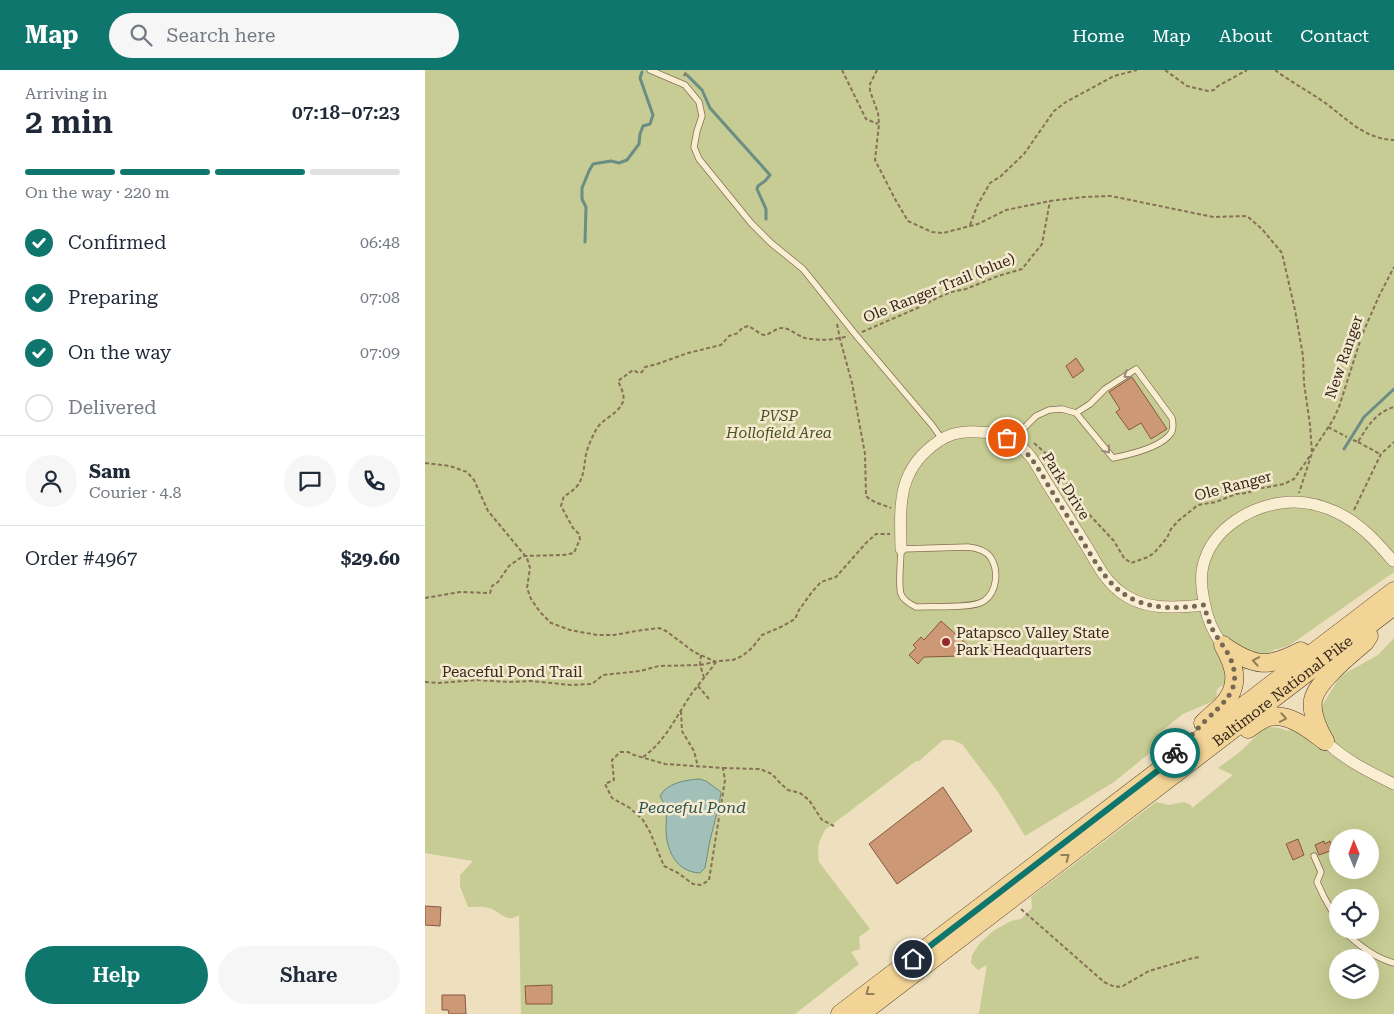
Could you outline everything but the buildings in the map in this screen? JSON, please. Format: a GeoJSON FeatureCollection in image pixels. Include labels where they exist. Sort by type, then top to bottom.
{"type":"FeatureCollection","features":[{"type":"Feature","properties":{"kind":"main road","name":"Baltimore National Pike"},"geometry":{"type":"LineString","coordinates":[[840,1014],[1394,590]]}},
{"type":"Feature","properties":{"kind":"main road","name":"Baltimore National Pike"},"geometry":{"type":"LineString","coordinates":[[861,1014],[1389,610]]}},
{"type":"Feature","properties":{"kind":"main road"},"geometry":{"type":"LineString","coordinates":[[1325,741],[1317,726],[1313,711],[1313,699],[1318,688],[1365,642],[1389,610]]}},
{"type":"Feature","properties":{"kind":"main road"},"geometry":{"type":"LineString","coordinates":[[1223,645],[1247,660],[1261,663],[1279,662],[1348,625]]}},
{"type":"Feature","properties":{"kind":"main road"},"geometry":{"type":"LineString","coordinates":[[1160,769],[1205,721],[1221,707],[1233,690],[1234,672],[1231,660],[1223,645]]}},
{"type":"Feature","properties":{"kind":"main road"},"geometry":{"type":"LineString","coordinates":[[1179,770],[1217,752],[1257,723],[1269,718],[1288,718],[1325,741]]}},
{"type":"Feature","properties":{"kind":"street","name":"Park Drive"},"geometry":{"type":"LineString","coordinates":[[901,549],[900,512],[904,485],[914,463],[942,439],[958,433],[975,431],[997,434],[1017,439],[1031,458],[1101,572],[1117,590],[1136,601],[1156,606],[1178,608],[1204,605]]}},
{"type":"Feature","properties":{"kind":"street"},"geometry":{"type":"LineString","coordinates":[[1223,645],[1211,628],[1204,605],[1201,580],[1204,561],[1208,550],[1233,522],[1259,509],[1281,503],[1296,502],[1325,507],[1361,527],[1393,561]]}},
{"type":"Feature","properties":{"kind":"street"},"geometry":{"type":"LineString","coordinates":[[1325,741],[1353,763],[1394,784]]}},
{"type":"Feature","properties":{"kind":"lane"},"geometry":{"type":"LineString","coordinates":[[650,70],[685,85],[699,102],[702,116],[694,147],[699,159],[751,223],[771,243],[803,269],[855,334],[932,424],[942,439]]}},
{"type":"Feature","properties":{"kind":"lane"},"geometry":{"type":"LineString","coordinates":[[1017,439],[1024,428],[1036,416],[1049,410],[1062,409],[1075,413],[1113,458],[1133,454],[1159,443],[1171,434],[1173,425],[1172,418],[1136,369],[1105,389],[1090,404],[1075,413]]}},
{"type":"Feature","properties":{"kind":"lane","name":"Park Drive"},"geometry":{"type":"LineString","coordinates":[[978,548],[991,558],[994,566],[995,578],[991,595],[984,601],[974,605],[916,607],[910,604],[901,594],[901,549],[978,548]]}},
{"type":"Feature","properties":{"kind":"lane"},"geometry":{"type":"LineString","coordinates":[[1314,856],[1321,872],[1317,882],[1329,906]]}},
{"type":"Feature","properties":{"kind":"lane"},"geometry":{"type":"LineString","coordinates":[[1353,939],[1367,951],[1379,958],[1394,963]]}},
{"type":"Feature","properties":{"kind":"path"},"geometry":{"type":"LineString","coordinates":[[843,70],[866,119],[879,124]]}},
{"type":"Feature","properties":{"kind":"path"},"geometry":{"type":"LineString","coordinates":[[877,70],[870,84],[870,91],[878,113],[879,124],[875,160],[908,221],[932,232],[943,233],[970,227],[1007,210],[1050,201],[1111,196],[1213,217],[1247,216],[1262,229],[1282,253],[1303,356],[1312,453],[1296,502]]}},
{"type":"Feature","properties":{"kind":"path"},"geometry":{"type":"LineString","coordinates":[[970,227],[977,206],[990,183],[1001,176],[1024,154],[1054,111],[1066,102],[1114,76],[1137,70]]}},
{"type":"Feature","properties":{"kind":"path"},"geometry":{"type":"LineString","coordinates":[[1165,70],[1187,86],[1208,91],[1214,90],[1247,70]]}},
{"type":"Feature","properties":{"kind":"path"},"geometry":{"type":"LineString","coordinates":[[1275,70],[1365,133],[1394,140]]}},
{"type":"Feature","properties":{"kind":"path","name":"Ole Ranger Trail (blue)"},"geometry":{"type":"LineString","coordinates":[[525,556],[574,552],[580,539],[579,534],[573,528],[561,506],[564,496],[580,484],[587,451],[597,427],[622,404],[624,395],[618,382],[627,373],[633,370],[639,373],[643,372],[645,367],[721,344],[729,336],[749,326],[762,335],[767,335],[775,329],[784,328],[805,338],[840,339],[882,324],[951,292],[966,289],[1022,269],[1042,244],[1050,201]]}},
{"type":"Feature","properties":{"kind":"path","name":"New Ranger"},"geometry":{"type":"LineString","coordinates":[[1312,453],[1339,407],[1369,316],[1394,267]]}},
{"type":"Feature","properties":{"kind":"path"},"geometry":{"type":"LineString","coordinates":[[832,305],[852,382],[865,454],[866,496],[869,500],[900,512]]}},
{"type":"Feature","properties":{"kind":"path"},"geometry":{"type":"LineString","coordinates":[[1358,442],[1367,426],[1385,410],[1394,407]]}},
{"type":"Feature","properties":{"kind":"path"},"geometry":{"type":"LineString","coordinates":[[1328,427],[1347,437]]}},
{"type":"Feature","properties":{"kind":"path","name":"Ole Ranger"},"geometry":{"type":"LineString","coordinates":[[1017,439],[1035,444],[1050,457],[1085,510],[1114,541],[1124,558],[1131,563],[1154,553],[1167,538],[1178,520],[1198,505],[1216,502],[1236,494],[1284,484],[1294,479],[1312,453]]}},
{"type":"Feature","properties":{"kind":"path"},"geometry":{"type":"LineString","coordinates":[[1353,440],[1381,454]]}},
{"type":"Feature","properties":{"kind":"path"},"geometry":{"type":"LineString","coordinates":[[1349,519],[1381,454],[1394,442]]}},
{"type":"Feature","properties":{"kind":"path"},"geometry":{"type":"LineString","coordinates":[[425,464],[450,466],[467,472],[474,480],[488,511],[525,556],[530,568],[527,588],[531,599],[551,623],[570,630],[597,635],[614,635],[659,628],[694,652],[716,662],[654,749],[642,757]]}},
{"type":"Feature","properties":{"kind":"path","name":"Peaceful Pond Trail"},"geometry":{"type":"LineString","coordinates":[[425,682],[438,683],[476,680],[531,681],[571,685],[592,684],[603,675],[640,671],[659,666],[700,665],[733,660],[752,648],[762,635],[795,619],[799,610],[821,582],[836,576],[876,534],[901,534]]}},
{"type":"Feature","properties":{"kind":"path"},"geometry":{"type":"LineString","coordinates":[[425,598],[434,598],[459,592],[490,593],[492,586],[509,566],[525,556]]}},
{"type":"Feature","properties":{"kind":"path"},"geometry":{"type":"LineString","coordinates":[[701,655],[700,665],[704,678]]}},
{"type":"Feature","properties":{"kind":"path"},"geometry":{"type":"LineString","coordinates":[[698,686],[709,700]]}},
{"type":"Feature","properties":{"kind":"path"},"geometry":{"type":"LineString","coordinates":[[681,711],[682,732],[695,751],[698,767]]}},
{"type":"Feature","properties":{"kind":"path"},"geometry":{"type":"LineString","coordinates":[[723,768],[725,780],[709,880],[701,885],[693,884],[664,866],[643,820],[630,808],[612,798],[605,784],[614,780],[612,760],[620,752],[628,752],[665,764],[760,769],[771,774],[788,790],[800,793],[809,800],[823,820],[834,826]]}},
{"type":"Feature","properties":{"kind":"path"},"geometry":{"type":"LineString","coordinates":[[1010,900],[1103,982],[1111,986],[1123,986],[1149,970],[1201,957]]}},
{"type":"Feature","properties":{"kind":"green space","name":"PVSP Hollofield Area"},"geometry":{"type":"Polygon","coordinates":[[[425,70],[1394,70],[1394,572],[1290,645],[1275,649],[1217,689],[1216,700],[1183,714],[1159,733],[1162,743],[1114,782],[1025,836],[998,792],[962,744],[952,740],[943,740],[919,761],[916,761],[825,830],[819,845],[819,862],[870,929],[859,937],[860,949],[851,952],[859,964],[795,1014],[521,1014],[519,915],[507,918],[489,908],[468,907],[460,886],[460,875],[473,861],[425,853],[425,70]]]}},
{"type":"Feature","properties":{"kind":"green space"},"geometry":{"type":"Polygon","coordinates":[[[1394,638],[1394,1014],[977,1014],[979,1013],[987,965],[978,970],[971,963],[972,955],[980,943],[993,931],[1011,921],[1021,919],[1032,908],[1031,897],[1156,802],[1169,805],[1184,802],[1191,805],[1192,808],[1233,775],[1218,768],[1241,751],[1263,730],[1273,727],[1288,731],[1323,704],[1339,678],[1378,655],[1394,638]]]}},
{"type":"Feature","properties":{"kind":"water","name":"Peaceful Pond"},"geometry":{"type":"Polygon","coordinates":[[[699,779],[706,781],[721,792],[705,868],[700,873],[692,872],[679,865],[671,853],[666,831],[666,809],[660,796],[672,785],[682,781],[699,779]]]}},
{"type":"Feature","properties":{"kind":"waterway"},"geometry":{"type":"LineString","coordinates":[[585,242],[586,207],[582,199],[582,188],[589,171],[593,164],[611,161],[619,163],[627,160],[639,144],[643,126],[650,124],[653,115],[640,78],[642,72]]}},
{"type":"Feature","properties":{"kind":"waterway"},"geometry":{"type":"LineString","coordinates":[[687,75],[702,90],[710,108],[770,175],[757,189],[766,209],[766,219]]}},
{"type":"Feature","properties":{"kind":"waterway"},"geometry":{"type":"LineString","coordinates":[[1344,449],[1364,417],[1394,389]]}},
{"type":"Feature","properties":{"kind":"way so far"},"geometry":{"type":"LineString","coordinates":[[1007,438],[1024,449],[1031,458],[1101,572],[1117,590],[1136,601],[1156,606],[1178,608],[1204,605],[1211,628],[1231,660],[1235,680],[1233,690],[1221,707],[1175,753]]}},
{"type":"Feature","properties":{"kind":"place","name":"Patapsco Valley State Park Headquarters"},"geometry":{"type":"Point","coordinates":[946,642]}},
{"type":"Feature","properties":{"kind":"route"},"geometry":{"type":"LineString","coordinates":[[913,959],[1160,769],[1175,753]]}}]}
